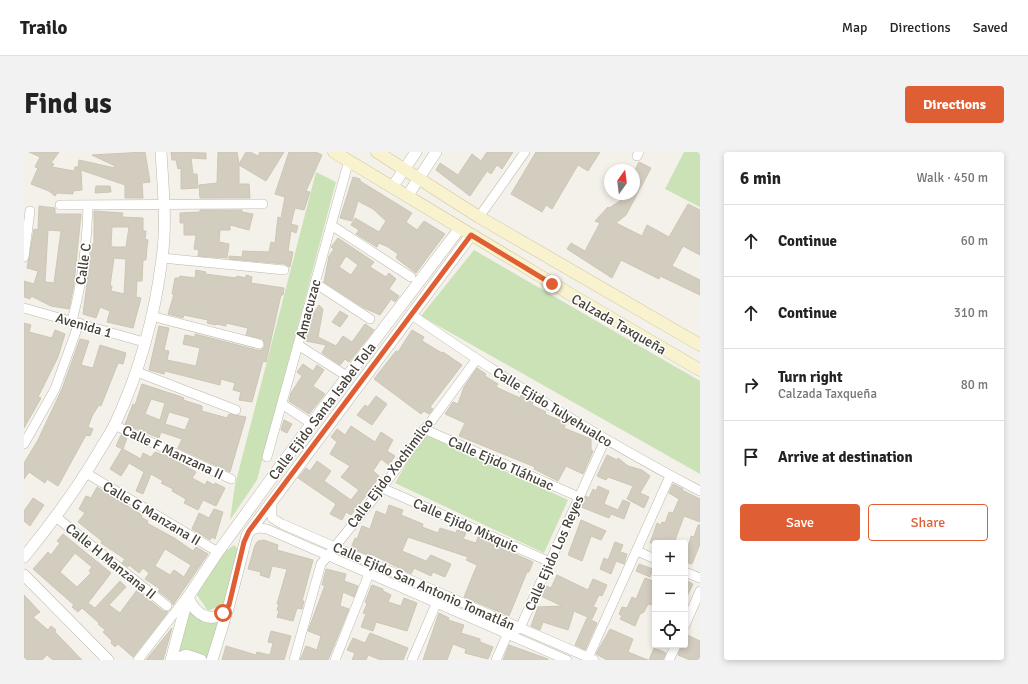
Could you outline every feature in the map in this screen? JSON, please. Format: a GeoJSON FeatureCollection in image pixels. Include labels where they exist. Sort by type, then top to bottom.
{"type":"FeatureCollection","features":[{"type":"Feature","properties":{"kind":"main road","name":"Calzada Taxqueña"},"geometry":{"type":"LineString","coordinates":[[334,152],[408,195],[471,235],[651,343],[700,370]]}},
{"type":"Feature","properties":{"kind":"main road","name":"Calzada Taxqueña"},"geometry":{"type":"LineString","coordinates":[[376,152],[479,217],[661,324],[700,345]]}},
{"type":"Feature","properties":{"kind":"main road"},"geometry":{"type":"LineString","coordinates":[[651,343],[661,324]]}},
{"type":"Feature","properties":{"kind":"street"},"geometry":{"type":"LineString","coordinates":[[24,557],[56,517],[86,473],[114,425],[137,372],[151,316],[162,258],[164,205],[161,152]]}},
{"type":"Feature","properties":{"kind":"street"},"geometry":{"type":"LineString","coordinates":[[393,186],[416,152]]}},
{"type":"Feature","properties":{"kind":"street"},"geometry":{"type":"LineString","coordinates":[[408,195],[436,152]]}},
{"type":"Feature","properties":{"kind":"street"},"geometry":{"type":"LineString","coordinates":[[479,217],[526,152]]}},
{"type":"Feature","properties":{"kind":"street","name":"Amacuzac"},"geometry":{"type":"LineString","coordinates":[[267,457],[349,160]]}},
{"type":"Feature","properties":{"kind":"street"},"geometry":{"type":"LineString","coordinates":[[60,205],[263,204]]}},
{"type":"Feature","properties":{"kind":"street","name":"Calle C"},"geometry":{"type":"LineString","coordinates":[[24,444],[55,390],[75,322],[87,236],[88,206]]}},
{"type":"Feature","properties":{"kind":"street"},"geometry":{"type":"LineString","coordinates":[[24,257],[30,211]]}},
{"type":"Feature","properties":{"kind":"street"},"geometry":{"type":"LineString","coordinates":[[331,224],[411,276]]}},
{"type":"Feature","properties":{"kind":"street","name":"Calle Ejido Santa Isabel Tola"},"geometry":{"type":"LineString","coordinates":[[171,660],[188,597],[218,552],[316,418],[460,228]]}},
{"type":"Feature","properties":{"kind":"street","name":"Calle Ejido Santa Isabel Tola"},"geometry":{"type":"LineString","coordinates":[[212,660],[229,605],[244,542],[249,531],[471,235]]}},
{"type":"Feature","properties":{"kind":"street"},"geometry":{"type":"LineString","coordinates":[[162,258],[284,270]]}},
{"type":"Feature","properties":{"kind":"street"},"geometry":{"type":"LineString","coordinates":[[315,283],[370,319]]}},
{"type":"Feature","properties":{"kind":"street","name":"Avenida 1"},"geometry":{"type":"LineString","coordinates":[[24,308],[144,342]]}},
{"type":"Feature","properties":{"kind":"street","name":"Calle Ejido Tulyehualco"},"geometry":{"type":"LineString","coordinates":[[412,315],[476,360],[605,440],[700,491]]}},
{"type":"Feature","properties":{"kind":"street"},"geometry":{"type":"LineString","coordinates":[[151,316],[259,344]]}},
{"type":"Feature","properties":{"kind":"street"},"geometry":{"type":"LineString","coordinates":[[298,345],[342,373]]}},
{"type":"Feature","properties":{"kind":"street","name":"Calle Ejido Xochimilco"},"geometry":{"type":"LineString","coordinates":[[294,660],[321,564],[333,546],[382,488],[476,360]]}},
{"type":"Feature","properties":{"kind":"street"},"geometry":{"type":"LineString","coordinates":[[137,372],[236,410]]}},
{"type":"Feature","properties":{"kind":"street"},"geometry":{"type":"LineString","coordinates":[[282,404],[306,420]]}},
{"type":"Feature","properties":{"kind":"street","name":"Calle F Manzana II"},"geometry":{"type":"LineString","coordinates":[[114,425],[231,479]]}},
{"type":"Feature","properties":{"kind":"street","name":"Calle Ejido Tláhuac"},"geometry":{"type":"LineString","coordinates":[[424,429],[579,497]]}},
{"type":"Feature","properties":{"kind":"street","name":"Calle Ejido Los Reyes"},"geometry":{"type":"LineString","coordinates":[[508,633],[520,628],[605,440]]}},
{"type":"Feature","properties":{"kind":"street","name":"Calle G Manzana II"},"geometry":{"type":"LineString","coordinates":[[86,473],[218,552]]}},
{"type":"Feature","properties":{"kind":"street"},"geometry":{"type":"LineString","coordinates":[[591,659],[670,476]]}},
{"type":"Feature","properties":{"kind":"street","name":"Calle Ejido Mixquic"},"geometry":{"type":"LineString","coordinates":[[382,488],[550,562]]}},
{"type":"Feature","properties":{"kind":"street","name":"Calle Ejido San Antonio Tomatlán"},"geometry":{"type":"LineString","coordinates":[[272,500],[272,518],[591,659]]}},
{"type":"Feature","properties":{"kind":"street","name":"Calle H Manzana II"},"geometry":{"type":"LineString","coordinates":[[56,517],[167,606]]}},
{"type":"Feature","properties":{"kind":"street","name":"Calle Ejido San Antonio Tomatlán"},"geometry":{"type":"LineString","coordinates":[[249,531],[258,528],[267,529],[436,604],[508,633],[566,660]]}},
{"type":"Feature","properties":{"kind":"street"},"geometry":{"type":"LineString","coordinates":[[637,551],[652,557]]}},
{"type":"Feature","properties":{"kind":"street"},"geometry":{"type":"LineString","coordinates":[[688,573],[700,578]]}},
{"type":"Feature","properties":{"kind":"street"},"geometry":{"type":"LineString","coordinates":[[335,660],[368,574]]}},
{"type":"Feature","properties":{"kind":"street"},"geometry":{"type":"LineString","coordinates":[[24,575],[108,660]]}},
{"type":"Feature","properties":{"kind":"street"},"geometry":{"type":"LineString","coordinates":[[688,618],[700,591]]}},
{"type":"Feature","properties":{"kind":"street"},"geometry":{"type":"LineString","coordinates":[[138,660],[176,613],[186,597],[188,597],[194,609],[204,616],[219,615],[229,605]]}},
{"type":"Feature","properties":{"kind":"street"},"geometry":{"type":"LineString","coordinates":[[412,660],[436,604]]}},
{"type":"Feature","properties":{"kind":"street"},"geometry":{"type":"LineString","coordinates":[[496,660],[508,633]]}},
{"type":"Feature","properties":{"kind":"street"},"geometry":{"type":"LineString","coordinates":[[669,660],[675,648]]}},
{"type":"Feature","properties":{"kind":"street"},"geometry":{"type":"LineString","coordinates":[[174,660],[186,655],[200,660]]}},
{"type":"Feature","properties":{"kind":"green space"},"geometry":{"type":"Polygon","coordinates":[[[684,152],[700,152],[700,207],[665,189],[684,152]]]}},
{"type":"Feature","properties":{"kind":"green space"},"geometry":{"type":"Polygon","coordinates":[[[316,172],[336,182],[257,480],[230,520],[235,485],[316,172]]]}},
{"type":"Feature","properties":{"kind":"green space"},"geometry":{"type":"Polygon","coordinates":[[[474,250],[700,381],[700,474],[421,316],[474,250]]]}},
{"type":"Feature","properties":{"kind":"green space"},"geometry":{"type":"Polygon","coordinates":[[[424,434],[568,500],[544,553],[395,483],[424,434]]]}},
{"type":"Feature","properties":{"kind":"green space"},"geometry":{"type":"Polygon","coordinates":[[[234,545],[238,549],[226,603],[208,611],[197,595],[221,555],[234,545]]]}},
{"type":"Feature","properties":{"kind":"green space"},"geometry":{"type":"Polygon","coordinates":[[[192,599],[202,614],[224,610],[210,660],[173,660],[192,599]]]}},
{"type":"Feature","properties":{"kind":"building"},"geometry":{"type":"Polygon","coordinates":[[[29,152],[59,152],[51,163],[54,164],[52,167],[74,171],[75,167],[78,167],[79,160],[115,168],[115,166],[92,155],[145,152],[150,182],[142,183],[143,198],[125,198],[125,185],[81,170],[82,190],[73,191],[73,194],[57,193],[55,196],[49,191],[31,184],[38,168],[35,167],[40,157],[29,152]]]}},
{"type":"Feature","properties":{"kind":"building"},"geometry":{"type":"Polygon","coordinates":[[[171,152],[206,153],[206,159],[191,158],[193,174],[197,174],[198,188],[181,189],[181,168],[178,169],[176,160],[172,160],[171,152]]]}},
{"type":"Feature","properties":{"kind":"building"},"geometry":{"type":"Polygon","coordinates":[[[218,152],[237,152],[239,164],[246,152],[250,152],[258,156],[260,152],[284,152],[266,181],[239,165],[239,184],[249,184],[250,198],[200,198],[199,185],[217,183],[218,152]]]}},
{"type":"Feature","properties":{"kind":"building"},"geometry":{"type":"Polygon","coordinates":[[[289,152],[316,152],[322,155],[306,191],[310,192],[304,210],[295,208],[291,224],[298,226],[296,233],[291,231],[288,251],[293,252],[290,267],[285,264],[229,259],[229,256],[242,257],[243,251],[269,252],[271,242],[275,243],[278,217],[281,218],[285,197],[275,194],[289,152]]]}},
{"type":"Feature","properties":{"kind":"building"},"geometry":{"type":"Polygon","coordinates":[[[487,152],[513,152],[502,169],[497,165],[491,174],[487,171],[470,196],[436,170],[440,163],[458,175],[472,154],[481,161],[487,152]]]}},
{"type":"Feature","properties":{"kind":"building"},"geometry":{"type":"Polygon","coordinates":[[[536,152],[600,152],[588,171],[578,165],[552,209],[546,205],[542,212],[511,194],[536,152]]]}},
{"type":"Feature","properties":{"kind":"building"},"geometry":{"type":"Polygon","coordinates":[[[639,162],[651,168],[640,189],[640,164],[638,164],[639,162]]]}},
{"type":"Feature","properties":{"kind":"building"},"geometry":{"type":"Polygon","coordinates":[[[353,177],[360,179],[360,181],[412,213],[406,222],[417,230],[424,221],[445,234],[416,273],[396,258],[398,254],[388,247],[379,243],[377,247],[356,234],[359,230],[351,225],[355,218],[379,232],[386,221],[373,209],[358,201],[352,221],[340,218],[353,177]]]}},
{"type":"Feature","properties":{"kind":"building"},"geometry":{"type":"Polygon","coordinates":[[[96,186],[110,186],[111,192],[95,193],[96,186]]]}},
{"type":"Feature","properties":{"kind":"building"},"geometry":{"type":"Polygon","coordinates":[[[634,200],[626,215],[616,223],[642,236],[647,225],[669,237],[688,204],[700,210],[700,255],[683,246],[672,266],[700,280],[700,295],[660,276],[659,279],[621,260],[612,278],[567,249],[571,243],[585,251],[600,223],[595,221],[608,207],[609,208],[620,201],[634,200]]]}},
{"type":"Feature","properties":{"kind":"building"},"geometry":{"type":"Polygon","coordinates":[[[39,206],[55,208],[55,214],[81,214],[74,284],[69,309],[51,306],[31,296],[30,299],[24,297],[24,281],[34,284],[38,271],[27,268],[34,229],[38,230],[39,206]],[[48,230],[45,282],[54,283],[61,231],[48,230]]]}},
{"type":"Feature","properties":{"kind":"building"},"geometry":{"type":"Polygon","coordinates":[[[200,210],[242,210],[242,212],[253,214],[249,230],[230,225],[230,230],[220,230],[219,242],[229,244],[227,258],[198,256],[199,250],[194,249],[196,235],[184,235],[184,223],[180,223],[180,213],[200,212],[200,210]]]}},
{"type":"Feature","properties":{"kind":"building"},"geometry":{"type":"Polygon","coordinates":[[[94,211],[123,213],[122,217],[143,218],[143,231],[146,231],[145,239],[148,240],[146,260],[143,260],[142,281],[137,281],[136,297],[141,298],[133,328],[107,322],[110,311],[100,307],[96,318],[83,314],[92,245],[94,243],[94,211]],[[112,227],[111,245],[113,247],[126,247],[129,227],[112,227]],[[114,258],[110,286],[112,286],[111,291],[124,294],[126,259],[114,258]]]}},
{"type":"Feature","properties":{"kind":"building"},"geometry":{"type":"Polygon","coordinates":[[[338,238],[374,262],[370,267],[386,277],[389,273],[396,279],[389,289],[399,296],[395,302],[391,299],[380,315],[364,308],[324,282],[329,256],[334,249],[331,247],[338,238]],[[346,256],[339,267],[351,275],[358,265],[346,256]]]}},
{"type":"Feature","properties":{"kind":"building"},"geometry":{"type":"Polygon","coordinates":[[[196,270],[206,272],[205,274],[236,278],[237,276],[246,278],[246,275],[252,277],[251,283],[284,288],[283,295],[281,295],[266,362],[263,361],[252,402],[239,400],[241,392],[233,390],[235,383],[221,379],[220,385],[165,371],[164,374],[149,370],[159,326],[169,328],[164,350],[169,351],[167,360],[196,366],[200,348],[183,344],[185,335],[195,337],[195,334],[257,350],[261,350],[265,346],[263,339],[246,335],[248,328],[226,323],[226,326],[216,325],[207,323],[208,320],[184,315],[183,318],[168,314],[174,294],[172,294],[175,278],[179,278],[180,276],[195,278],[196,270]]]}},
{"type":"Feature","properties":{"kind":"building"},"geometry":{"type":"Polygon","coordinates":[[[319,305],[323,309],[318,337],[336,346],[343,336],[352,342],[365,324],[374,330],[349,362],[345,359],[340,365],[322,353],[326,345],[306,341],[313,314],[319,305]]]}},
{"type":"Feature","properties":{"kind":"building"},"geometry":{"type":"Polygon","coordinates":[[[340,311],[348,316],[340,327],[332,322],[340,311]]]}},
{"type":"Feature","properties":{"kind":"building"},"geometry":{"type":"Polygon","coordinates":[[[24,323],[31,325],[29,332],[52,338],[55,330],[65,334],[58,357],[38,397],[41,398],[24,428],[24,323]]]}},
{"type":"Feature","properties":{"kind":"building"},"geometry":{"type":"Polygon","coordinates":[[[412,330],[424,337],[422,341],[442,353],[443,352],[462,365],[430,407],[433,409],[429,414],[424,411],[421,414],[374,379],[396,351],[398,352],[412,330]]]}},
{"type":"Feature","properties":{"kind":"building"},"geometry":{"type":"Polygon","coordinates":[[[80,339],[89,341],[81,365],[93,368],[100,345],[126,353],[123,364],[118,363],[101,406],[99,405],[92,416],[88,427],[93,429],[90,436],[86,435],[58,486],[47,479],[45,483],[29,472],[24,479],[24,463],[38,440],[62,389],[80,339]]]}},
{"type":"Feature","properties":{"kind":"building"},"geometry":{"type":"Polygon","coordinates":[[[303,364],[313,371],[317,365],[324,370],[313,386],[325,394],[309,414],[289,401],[291,393],[302,376],[297,372],[303,364]]]}},
{"type":"Feature","properties":{"kind":"building"},"geometry":{"type":"Polygon","coordinates":[[[477,368],[486,374],[485,376],[498,384],[496,387],[520,398],[521,395],[525,397],[533,402],[532,405],[546,412],[545,414],[566,423],[564,428],[591,439],[591,450],[593,451],[583,474],[566,466],[558,481],[534,469],[535,467],[459,436],[465,423],[445,414],[453,402],[458,404],[464,387],[477,368]]]}},
{"type":"Feature","properties":{"kind":"building"},"geometry":{"type":"Polygon","coordinates":[[[142,384],[179,396],[184,398],[183,400],[202,406],[202,411],[227,418],[229,414],[246,417],[230,472],[178,448],[182,439],[161,432],[159,438],[125,424],[133,404],[135,405],[142,384]],[[151,399],[145,414],[160,420],[165,403],[151,399]],[[169,412],[165,424],[185,430],[190,418],[169,412]]]}},
{"type":"Feature","properties":{"kind":"building"},"geometry":{"type":"Polygon","coordinates":[[[376,396],[387,404],[372,425],[357,415],[365,405],[368,407],[376,396]]]}},
{"type":"Feature","properties":{"kind":"building"},"geometry":{"type":"Polygon","coordinates":[[[284,420],[292,424],[287,433],[281,430],[284,420]]]}},
{"type":"Feature","properties":{"kind":"building"},"geometry":{"type":"Polygon","coordinates":[[[351,426],[375,442],[381,432],[393,440],[387,451],[395,456],[389,465],[381,459],[373,471],[379,476],[372,488],[351,515],[346,512],[342,520],[330,514],[336,504],[298,478],[306,468],[310,471],[317,461],[331,471],[324,481],[351,500],[359,490],[341,477],[350,466],[330,454],[337,442],[331,437],[337,429],[345,435],[351,426]]]}},
{"type":"Feature","properties":{"kind":"building"},"geometry":{"type":"Polygon","coordinates":[[[121,435],[127,438],[123,449],[141,459],[143,453],[151,457],[155,452],[167,456],[196,472],[192,478],[205,485],[207,481],[225,488],[216,506],[203,500],[198,510],[184,503],[186,499],[172,491],[173,489],[161,483],[163,481],[151,474],[143,494],[136,491],[144,472],[129,463],[121,476],[110,469],[122,449],[116,446],[121,435]]]}},
{"type":"Feature","properties":{"kind":"building"},"geometry":{"type":"Polygon","coordinates":[[[607,455],[617,460],[618,458],[628,466],[642,470],[650,476],[640,493],[649,497],[644,508],[627,499],[633,486],[608,477],[606,480],[597,476],[607,455]]]}},
{"type":"Feature","properties":{"kind":"building"},"geometry":{"type":"Polygon","coordinates":[[[673,484],[700,499],[700,522],[684,516],[675,540],[652,540],[652,543],[650,543],[657,523],[661,525],[662,522],[665,523],[669,512],[673,513],[679,499],[669,493],[673,484]]]}},
{"type":"Feature","properties":{"kind":"building"},"geometry":{"type":"Polygon","coordinates":[[[598,486],[609,491],[604,504],[618,510],[623,500],[630,503],[624,519],[611,514],[609,518],[581,507],[586,496],[589,498],[593,489],[596,491],[598,486]]]}},
{"type":"Feature","properties":{"kind":"building"},"geometry":{"type":"Polygon","coordinates":[[[97,487],[142,515],[141,517],[148,521],[147,523],[176,539],[193,551],[196,547],[208,554],[173,605],[171,601],[158,591],[160,589],[145,579],[149,573],[143,568],[139,573],[129,565],[128,567],[122,563],[125,559],[101,543],[102,541],[78,522],[85,513],[79,509],[86,496],[91,498],[97,487]],[[165,549],[155,566],[170,575],[174,570],[184,577],[191,565],[165,549]]]}},
{"type":"Feature","properties":{"kind":"building"},"geometry":{"type":"Polygon","coordinates":[[[33,498],[44,505],[30,526],[24,521],[24,511],[33,498]]]}},
{"type":"Feature","properties":{"kind":"building"},"geometry":{"type":"Polygon","coordinates":[[[389,505],[403,510],[401,515],[423,524],[422,527],[438,533],[440,528],[456,533],[457,530],[466,533],[463,539],[476,543],[478,537],[533,562],[529,572],[527,572],[509,616],[464,597],[477,565],[466,560],[468,557],[408,537],[402,551],[426,561],[431,555],[451,564],[445,577],[433,572],[431,576],[414,568],[411,574],[371,554],[370,556],[351,548],[355,538],[357,539],[362,526],[370,529],[376,511],[386,515],[389,505]]]}},
{"type":"Feature","properties":{"kind":"building"},"geometry":{"type":"Polygon","coordinates":[[[214,509],[223,512],[215,539],[212,537],[210,540],[192,529],[199,513],[209,518],[214,509]]]}},
{"type":"Feature","properties":{"kind":"building"},"geometry":{"type":"Polygon","coordinates":[[[581,520],[606,531],[601,540],[591,536],[582,561],[568,555],[581,520]]]}},
{"type":"Feature","properties":{"kind":"building"},"geometry":{"type":"Polygon","coordinates":[[[698,525],[700,525],[700,544],[692,564],[688,563],[688,544],[691,536],[694,537],[698,525]]]}},
{"type":"Feature","properties":{"kind":"building"},"geometry":{"type":"Polygon","coordinates":[[[63,534],[111,573],[88,603],[95,608],[120,581],[126,587],[109,605],[120,613],[137,590],[163,611],[168,612],[133,657],[118,644],[115,647],[111,643],[112,641],[103,632],[105,630],[98,624],[99,623],[82,608],[78,612],[72,607],[74,605],[33,569],[48,552],[51,555],[60,543],[57,541],[63,534]],[[75,553],[60,572],[77,587],[91,573],[89,571],[92,567],[75,553]]]}},
{"type":"Feature","properties":{"kind":"building"},"geometry":{"type":"Polygon","coordinates":[[[264,540],[278,545],[277,550],[313,560],[302,601],[304,601],[302,609],[297,608],[293,621],[277,617],[279,604],[277,604],[287,569],[272,566],[269,578],[260,575],[261,572],[248,569],[255,545],[258,541],[264,540]]]}},
{"type":"Feature","properties":{"kind":"building"},"geometry":{"type":"Polygon","coordinates":[[[615,542],[623,545],[620,552],[627,554],[624,564],[616,561],[611,574],[600,569],[604,558],[608,560],[615,542]]]}},
{"type":"Feature","properties":{"kind":"building"},"geometry":{"type":"Polygon","coordinates":[[[639,564],[652,569],[650,577],[636,571],[639,564]]]}},
{"type":"Feature","properties":{"kind":"building"},"geometry":{"type":"Polygon","coordinates":[[[326,569],[346,574],[344,581],[358,586],[354,597],[343,592],[340,606],[349,609],[328,660],[300,660],[306,646],[317,650],[321,636],[308,631],[325,585],[322,585],[326,569]]]}},
{"type":"Feature","properties":{"kind":"building"},"geometry":{"type":"Polygon","coordinates":[[[557,575],[588,590],[593,579],[607,585],[602,596],[599,595],[593,607],[597,608],[592,619],[574,611],[568,630],[543,622],[540,630],[531,626],[538,607],[562,606],[541,596],[546,586],[551,588],[557,575]]]}},
{"type":"Feature","properties":{"kind":"building"},"geometry":{"type":"Polygon","coordinates":[[[645,578],[652,581],[652,602],[651,605],[648,604],[644,612],[640,614],[635,626],[620,619],[622,616],[619,614],[622,607],[627,608],[632,597],[636,599],[645,578]]]}},
{"type":"Feature","properties":{"kind":"building"},"geometry":{"type":"Polygon","coordinates":[[[688,582],[693,584],[688,594],[688,582]]]}},
{"type":"Feature","properties":{"kind":"building"},"geometry":{"type":"Polygon","coordinates":[[[372,585],[383,589],[383,591],[391,595],[388,602],[401,606],[404,598],[417,603],[407,631],[376,622],[373,631],[361,627],[366,614],[363,613],[367,604],[365,602],[372,585]]]}},
{"type":"Feature","properties":{"kind":"building"},"geometry":{"type":"Polygon","coordinates":[[[24,595],[40,612],[33,617],[48,630],[51,626],[56,630],[55,632],[82,660],[53,660],[47,655],[42,660],[27,660],[24,657],[24,595]]]}},
{"type":"Feature","properties":{"kind":"building"},"geometry":{"type":"Polygon","coordinates":[[[439,613],[449,618],[448,620],[464,625],[461,633],[480,639],[480,642],[493,647],[488,659],[465,653],[466,649],[453,644],[447,660],[423,660],[439,613]]]}},
{"type":"Feature","properties":{"kind":"building"},"geometry":{"type":"Polygon","coordinates":[[[587,618],[597,623],[585,650],[575,645],[587,618]]]}},
{"type":"Feature","properties":{"kind":"building"},"geometry":{"type":"Polygon","coordinates":[[[172,628],[163,660],[146,660],[172,628]]]}},
{"type":"Feature","properties":{"kind":"building"},"geometry":{"type":"Polygon","coordinates":[[[610,629],[633,639],[628,652],[648,660],[607,660],[596,654],[610,629]]]}},
{"type":"Feature","properties":{"kind":"building"},"geometry":{"type":"Polygon","coordinates":[[[271,631],[291,636],[284,660],[222,660],[226,646],[256,655],[257,652],[270,655],[273,643],[268,642],[271,631]]]}},
{"type":"Feature","properties":{"kind":"building"},"geometry":{"type":"Polygon","coordinates":[[[370,633],[408,648],[403,660],[381,660],[368,655],[366,660],[352,660],[355,653],[347,650],[353,638],[365,643],[370,633]]]}},
{"type":"Feature","properties":{"kind":"building"},"geometry":{"type":"Polygon","coordinates":[[[688,635],[700,641],[700,660],[690,660],[678,655],[681,648],[688,648],[688,635]]]}},
{"type":"Feature","properties":{"kind":"building"},"geometry":{"type":"Polygon","coordinates":[[[509,645],[548,659],[548,660],[503,660],[509,645]]]}},
{"type":"Feature","properties":{"kind":"building"},"geometry":{"type":"Polygon","coordinates":[[[654,648],[666,653],[663,660],[649,660],[654,648]]]}},
{"type":"Feature","properties":{"kind":"route"},"geometry":{"type":"LineString","coordinates":[[223,613],[229,605],[246,535],[471,235],[552,284]]}}]}
